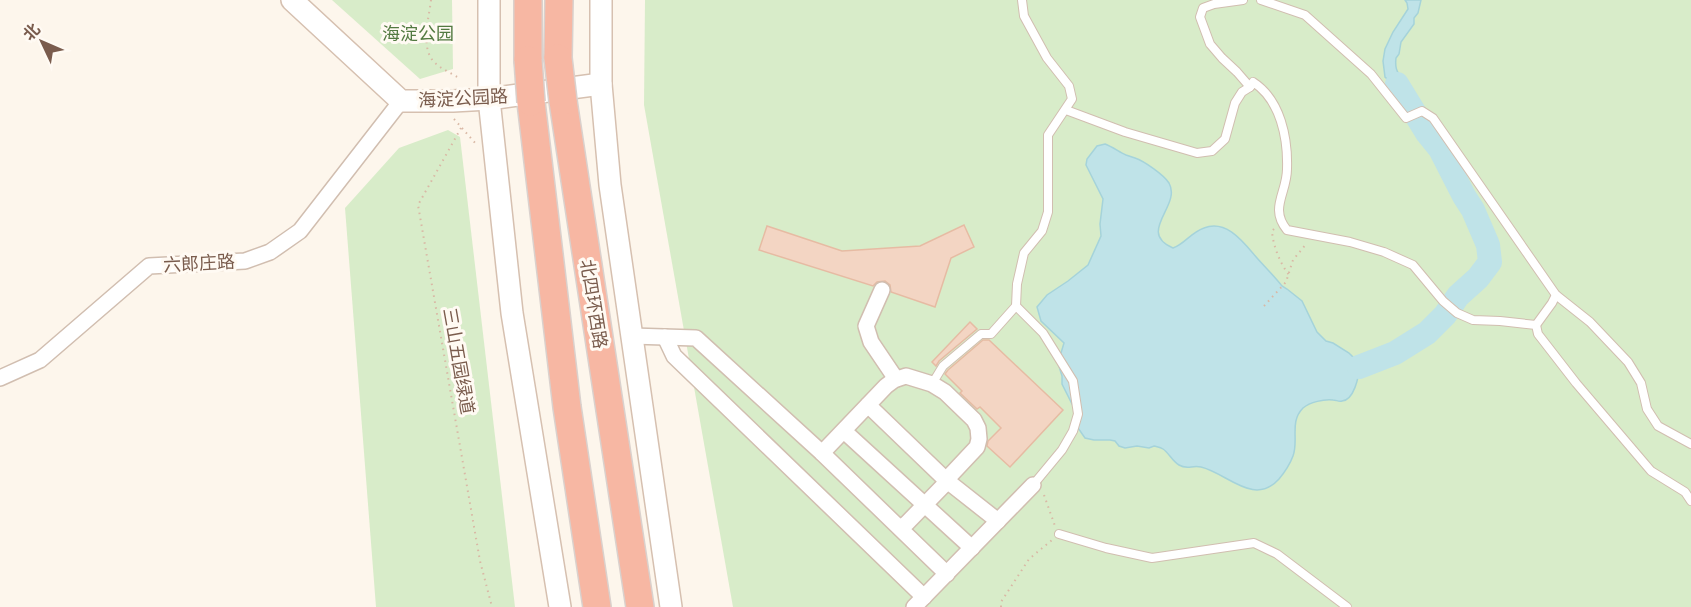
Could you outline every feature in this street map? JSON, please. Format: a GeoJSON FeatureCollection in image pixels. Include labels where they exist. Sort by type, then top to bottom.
{"type":"FeatureCollection","features":[{"type":"Feature","properties":{"kind":"highway","name":"北四环西路"},"geometry":{"type":"LineString","coordinates":[[528,0],[531,102],[567,407],[597,607]]}},
{"type":"Feature","properties":{"kind":"highway","name":"北四环西路"},"geometry":{"type":"LineString","coordinates":[[559,0],[558,58],[563,101],[640,607]]}},
{"type":"Feature","properties":{"kind":"street","name":"海淀公园路"},"geometry":{"type":"LineString","coordinates":[[292,0],[401,101],[489,99],[601,84]]}},
{"type":"Feature","properties":{"kind":"street"},"geometry":{"type":"LineString","coordinates":[[489,0],[489,99],[512,313],[560,607]]}},
{"type":"Feature","properties":{"kind":"street","name":"北四环西路"},"geometry":{"type":"LineString","coordinates":[[601,0],[601,84],[609,185],[671,607]]}},
{"type":"Feature","properties":{"kind":"street","name":"六郎庄路"},"geometry":{"type":"LineString","coordinates":[[0,378],[40,360],[149,266],[245,261],[270,252],[300,231],[401,101]]}},
{"type":"Feature","properties":{"kind":"street"},"geometry":{"type":"LineString","coordinates":[[882,290],[866,326],[871,342],[896,379]]}},
{"type":"Feature","properties":{"kind":"street"},"geometry":{"type":"LineString","coordinates":[[632,336],[696,338],[822,453],[947,574]]}},
{"type":"Feature","properties":{"kind":"street"},"geometry":{"type":"LineString","coordinates":[[665,337],[674,356],[919,602],[1036,481]]}},
{"type":"Feature","properties":{"kind":"street"},"geometry":{"type":"LineString","coordinates":[[822,453],[886,386],[906,376],[932,384],[974,420],[978,428],[977,447],[925,505],[900,528]]}},
{"type":"Feature","properties":{"kind":"street"},"geometry":{"type":"LineString","coordinates":[[868,405],[946,480],[998,521]]}},
{"type":"Feature","properties":{"kind":"street"},"geometry":{"type":"LineString","coordinates":[[844,431],[972,548]]}},
{"type":"Feature","properties":{"kind":"lane"},"geometry":{"type":"LineString","coordinates":[[932,384],[943,366],[981,334],[991,333],[1016,306],[1017,284],[1024,253],[1042,231],[1048,212],[1048,135],[1072,99],[1069,86],[1047,58],[1024,16],[1022,0]]}},
{"type":"Feature","properties":{"kind":"lane"},"geometry":{"type":"LineString","coordinates":[[1243,0],[1203,8],[1200,17],[1210,44],[1250,87]]}},
{"type":"Feature","properties":{"kind":"lane"},"geometry":{"type":"LineString","coordinates":[[1261,0],[1305,15],[1371,74],[1406,118],[1422,111],[1433,118],[1556,295],[1590,322],[1628,362],[1641,383],[1647,409],[1658,426],[1691,444]]}},
{"type":"Feature","properties":{"kind":"lane"},"geometry":{"type":"LineString","coordinates":[[1066,110],[1125,132],[1197,153],[1212,151],[1225,139],[1235,103],[1242,92],[1253,82],[1260,87],[1277,110],[1285,134],[1287,171],[1278,211],[1280,222],[1287,230],[1350,242],[1384,252],[1413,265],[1443,301],[1457,313],[1473,320],[1536,325]]}},
{"type":"Feature","properties":{"kind":"lane"},"geometry":{"type":"LineString","coordinates":[[1556,295],[1536,325],[1538,334],[1576,383],[1651,471],[1685,492],[1691,501]]}},
{"type":"Feature","properties":{"kind":"lane"},"geometry":{"type":"LineString","coordinates":[[1016,306],[1043,333],[1073,381],[1078,414],[1073,431],[1062,450],[1036,481]]}},
{"type":"Feature","properties":{"kind":"lane"},"geometry":{"type":"LineString","coordinates":[[1059,534],[1152,558],[1254,543],[1277,554],[1347,607]]}},
{"type":"Feature","properties":{"kind":"path"},"geometry":{"type":"LineString","coordinates":[[431,0],[426,35],[427,50],[432,61],[459,78]]}},
{"type":"Feature","properties":{"kind":"path","name":"三山五园绿道"},"geometry":{"type":"LineString","coordinates":[[480,149],[461,128],[418,205],[480,561],[492,607]]}},
{"type":"Feature","properties":{"kind":"path"},"geometry":{"type":"LineString","coordinates":[[1280,222],[1272,231],[1273,238],[1282,266],[1288,275]]}},
{"type":"Feature","properties":{"kind":"path"},"geometry":{"type":"LineString","coordinates":[[1264,306],[1286,282],[1293,260],[1315,235]]}},
{"type":"Feature","properties":{"kind":"path"},"geometry":{"type":"LineString","coordinates":[[1001,607],[1001,602],[1029,558],[1059,534],[1036,481]]}},
{"type":"Feature","properties":{"kind":"green space","name":"海淀公园"},"geometry":{"type":"Polygon","coordinates":[[[332,0],[452,0],[453,69],[420,79],[332,0]]]}},
{"type":"Feature","properties":{"kind":"green space"},"geometry":{"type":"Polygon","coordinates":[[[645,0],[1691,0],[1691,607],[733,607],[644,105],[645,0]]]}},
{"type":"Feature","properties":{"kind":"green space"},"geometry":{"type":"Polygon","coordinates":[[[448,130],[460,137],[515,607],[376,607],[345,208],[399,148],[448,130]]]}},
{"type":"Feature","properties":{"kind":"water"},"geometry":{"type":"Polygon","coordinates":[[[1405,0],[1421,0],[1414,24],[1401,42],[1396,58],[1397,71],[1403,86],[1392,83],[1385,77],[1383,61],[1385,49],[1393,32],[1408,9],[1405,0]]]}},
{"type":"Feature","properties":{"kind":"water"},"geometry":{"type":"Polygon","coordinates":[[[1105,144],[1143,162],[1169,183],[1170,201],[1159,226],[1159,234],[1163,242],[1173,248],[1195,233],[1212,226],[1234,234],[1282,286],[1302,301],[1317,332],[1326,341],[1349,353],[1359,367],[1355,387],[1350,397],[1341,401],[1317,401],[1303,408],[1299,413],[1295,425],[1293,456],[1281,477],[1270,487],[1260,490],[1240,486],[1211,470],[1182,466],[1161,448],[1137,446],[1125,448],[1119,446],[1115,441],[1085,438],[1078,428],[1073,406],[1062,384],[1058,363],[1064,343],[1041,321],[1037,307],[1047,295],[1088,265],[1101,236],[1103,199],[1086,165],[1087,159],[1097,146],[1105,144]]]}},
{"type":"Feature","properties":{"kind":"building"},"geometry":{"type":"Polygon","coordinates":[[[964,225],[974,247],[951,258],[935,307],[891,292],[890,285],[885,281],[877,282],[873,286],[759,250],[767,226],[842,251],[920,246],[964,225]]]}},
{"type":"Feature","properties":{"kind":"building"},"geometry":{"type":"Polygon","coordinates":[[[970,322],[977,329],[936,366],[932,362],[970,322]]]}},
{"type":"Feature","properties":{"kind":"building"},"geometry":{"type":"Polygon","coordinates":[[[983,340],[989,340],[1063,410],[1010,467],[987,446],[988,441],[1001,428],[980,407],[977,409],[960,393],[962,391],[945,374],[983,340]]]}},
{"type":"Feature","properties":{"kind":"waterway"},"geometry":{"type":"LineString","coordinates":[[1359,367],[1395,353],[1427,333],[1490,262],[1488,245],[1473,210],[1440,149],[1427,133],[1397,84]]}}]}
